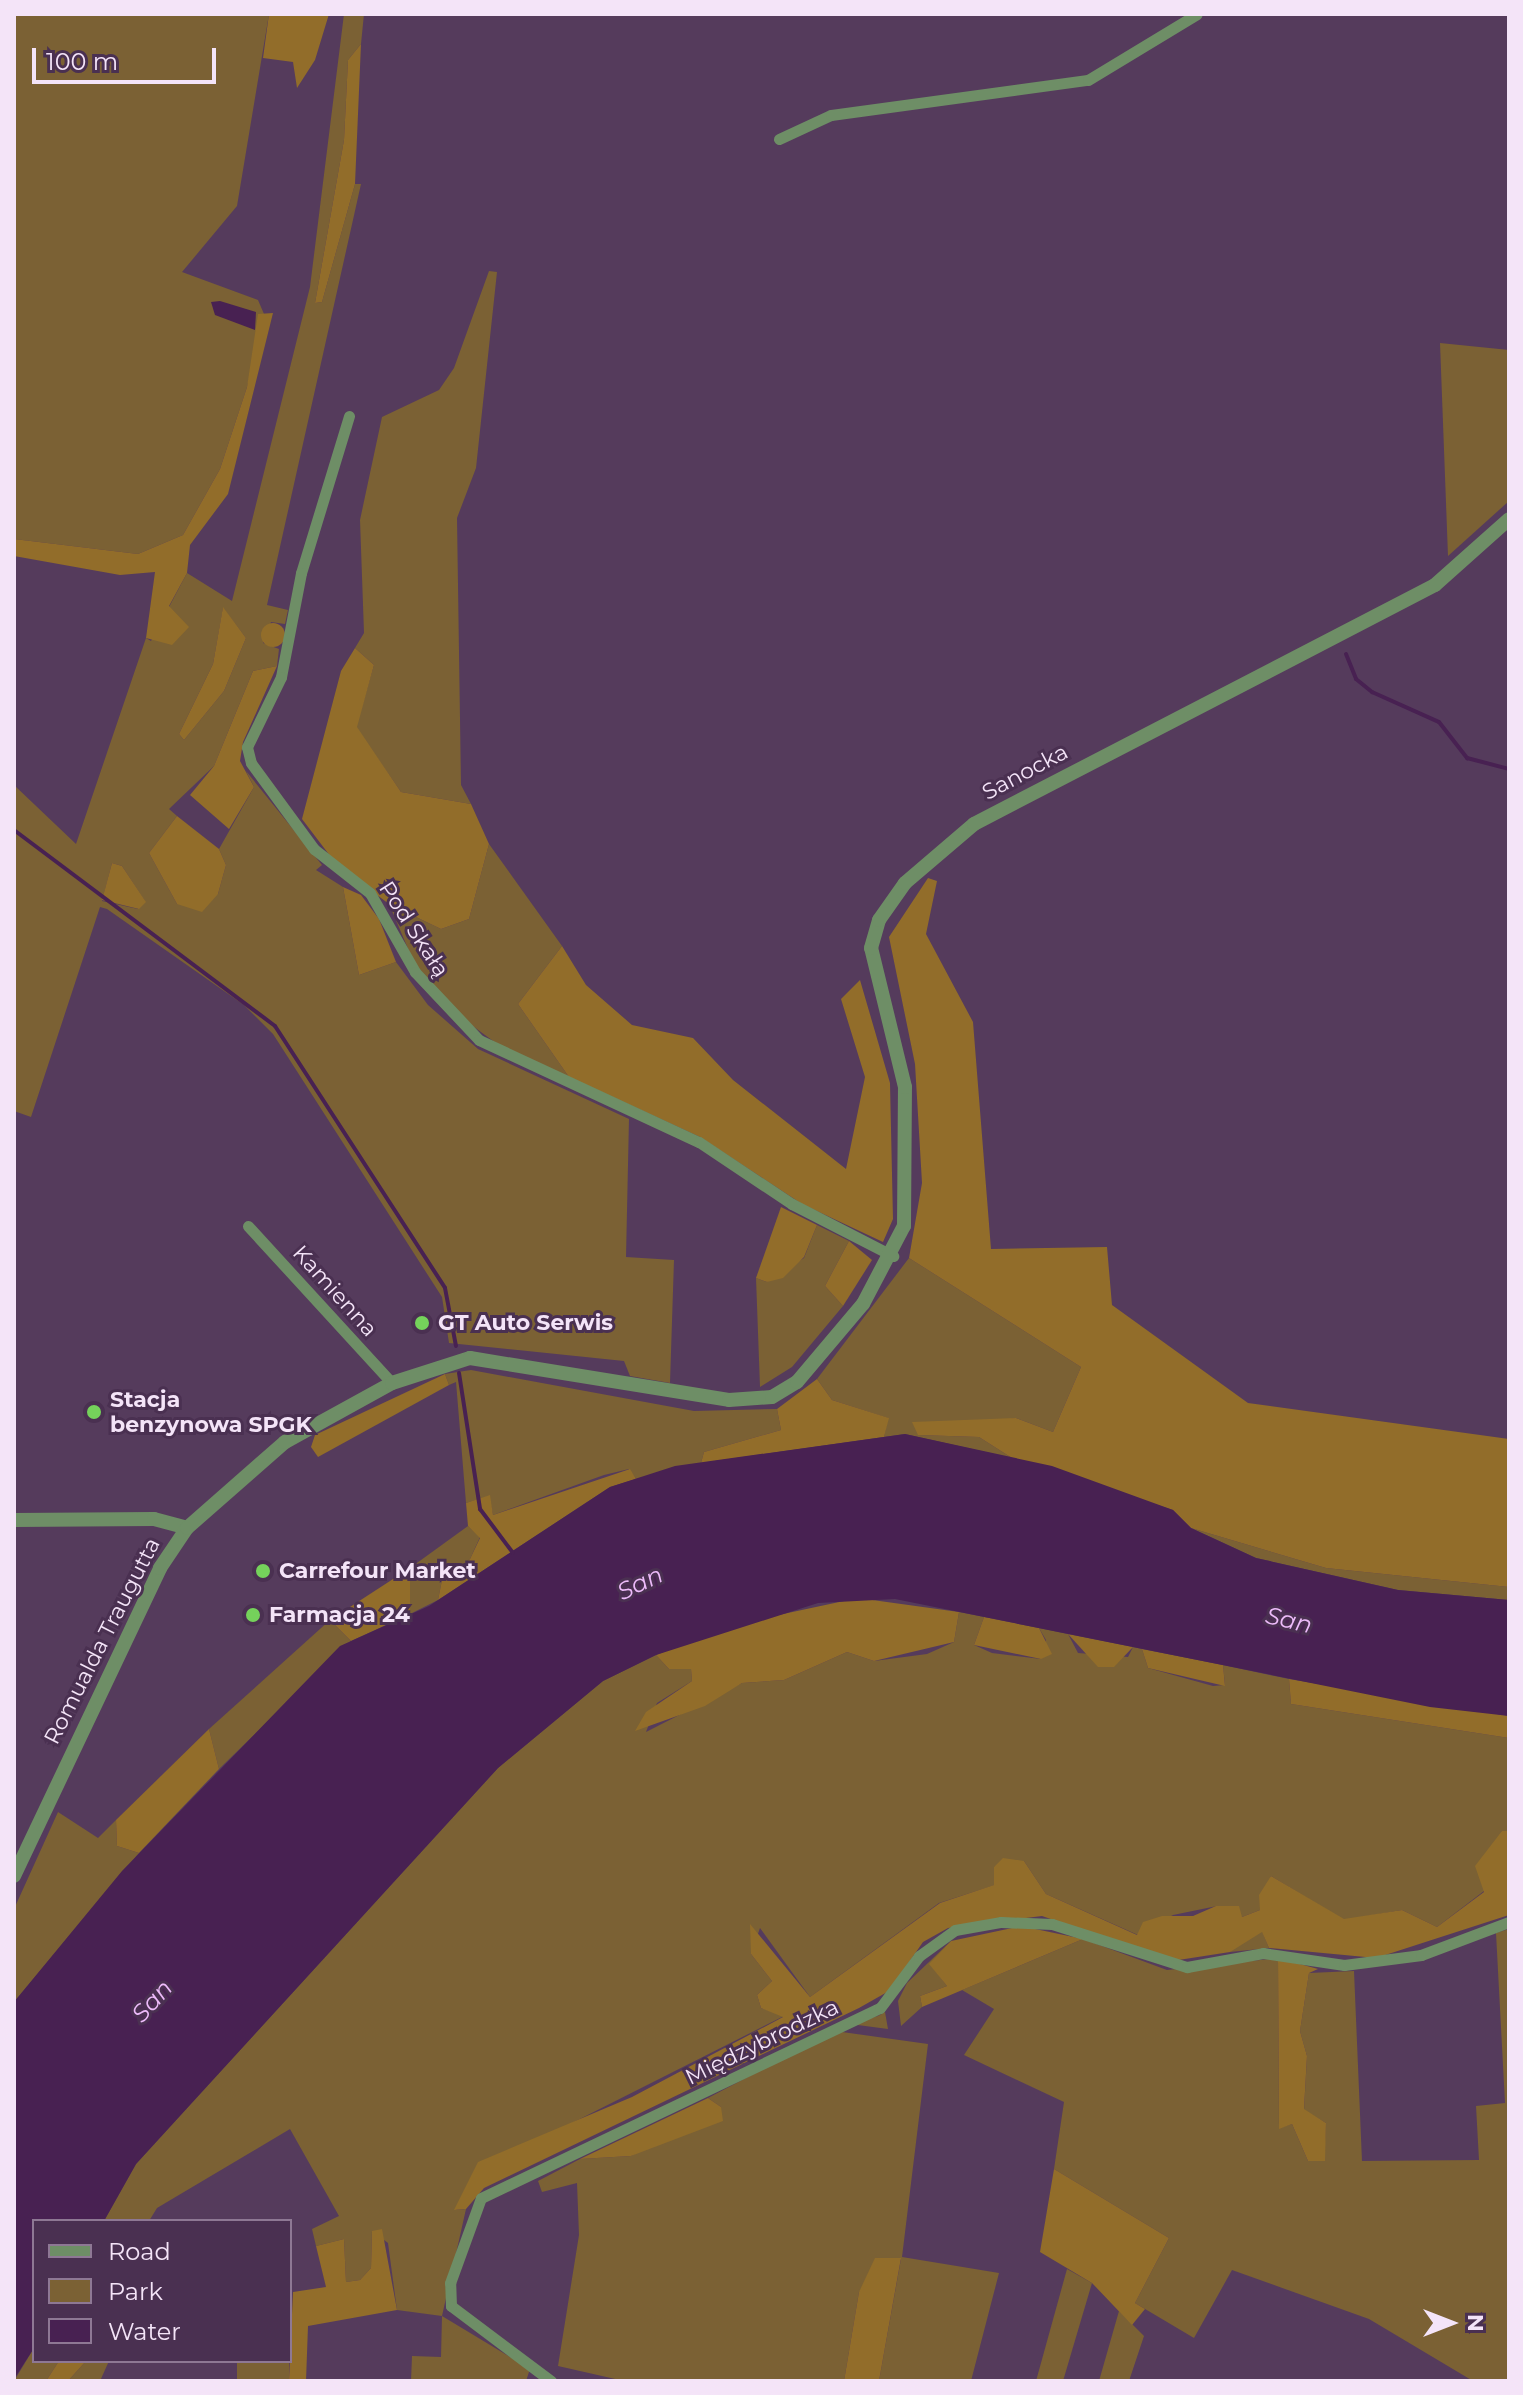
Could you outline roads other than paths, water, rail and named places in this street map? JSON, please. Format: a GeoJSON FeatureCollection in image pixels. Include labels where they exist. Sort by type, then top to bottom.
{"type":"FeatureCollection","features":[{"type":"Feature","properties":{"kind":"street"},"geometry":{"type":"LineString","coordinates":[[779,139],[831,115],[1088,80],[1197,14]]}},
{"type":"Feature","properties":{"kind":"street","name":"Pod Skałą"},"geometry":{"type":"LineString","coordinates":[[349,416],[301,573],[281,677],[247,747],[251,763],[319,855],[370,893],[415,972],[479,1040],[699,1142],[792,1204],[893,1256]]}},
{"type":"Feature","properties":{"kind":"street","name":"Sanocka"},"geometry":{"type":"LineString","coordinates":[[893,1256],[906,1214],[905,1087],[871,948],[879,920],[905,883],[974,824],[1435,585],[1509,519]]}},
{"type":"Feature","properties":{"kind":"street","name":"Kamienna"},"geometry":{"type":"LineString","coordinates":[[248,1226],[392,1383]]}},
{"type":"Feature","properties":{"kind":"street","name":"Romualda Traugutta"},"geometry":{"type":"LineString","coordinates":[[14,1876],[132,1621],[187,1528],[285,1442],[392,1383],[447,1361],[493,1358],[682,1395],[772,1397],[797,1382],[830,1344],[893,1256]]}},
{"type":"Feature","properties":{"kind":"street"},"geometry":{"type":"LineString","coordinates":[[14,1520],[154,1519],[187,1528]]}},
{"type":"Feature","properties":{"kind":"street","name":"Międzybrodzka"},"geometry":{"type":"LineString","coordinates":[[551,2381],[451,2306],[450,2283],[481,2198],[880,2008],[919,1956],[955,1930],[1001,1922],[1052,1924],[1175,1966],[1263,1953],[1353,1965],[1421,1955],[1509,1922]]}},
{"type":"Feature","properties":{"kind":"water"},"geometry":{"type":"Polygon","coordinates":[[[220,301],[256,312],[255,330],[215,315],[211,302],[220,301]]]}},
{"type":"Feature","properties":{"kind":"water","name":"San"},"geometry":{"type":"Polygon","coordinates":[[[905,1434],[1052,1466],[1173,1510],[1191,1528],[1256,1558],[1398,1590],[1509,1600],[1509,1716],[1430,1707],[895,1599],[818,1603],[656,1655],[603,1681],[498,1768],[136,2164],[105,2219],[32,2219],[32,2351],[14,2379],[14,2002],[122,1871],[340,1646],[429,1606],[610,1487],[675,1466],[905,1434]]]}},
{"type":"Feature","properties":{"kind":"waterway"},"geometry":{"type":"LineString","coordinates":[[1346,654],[1356,679],[1372,692],[1439,722],[1467,758],[1509,769]]}},
{"type":"Feature","properties":{"kind":"waterway"},"geometry":{"type":"LineString","coordinates":[[14,830],[275,1026],[445,1288],[456,1346]]}},
{"type":"Feature","properties":{"kind":"waterway"},"geometry":{"type":"LineString","coordinates":[[459,1373],[480,1509],[513,1553]]}},
{"type":"Feature","properties":{"kind":"place","name":"GT Auto Serwis"},"geometry":{"type":"Point","coordinates":[422,1323]}},
{"type":"Feature","properties":{"kind":"place","name":"Stacja benzynowa SPGK"},"geometry":{"type":"Point","coordinates":[94,1412]}},
{"type":"Feature","properties":{"kind":"place","name":"Carrefour Market"},"geometry":{"type":"Point","coordinates":[263,1571]}},
{"type":"Feature","properties":{"kind":"place","name":"Farmacja 24"},"geometry":{"type":"Point","coordinates":[253,1615]}}]}
